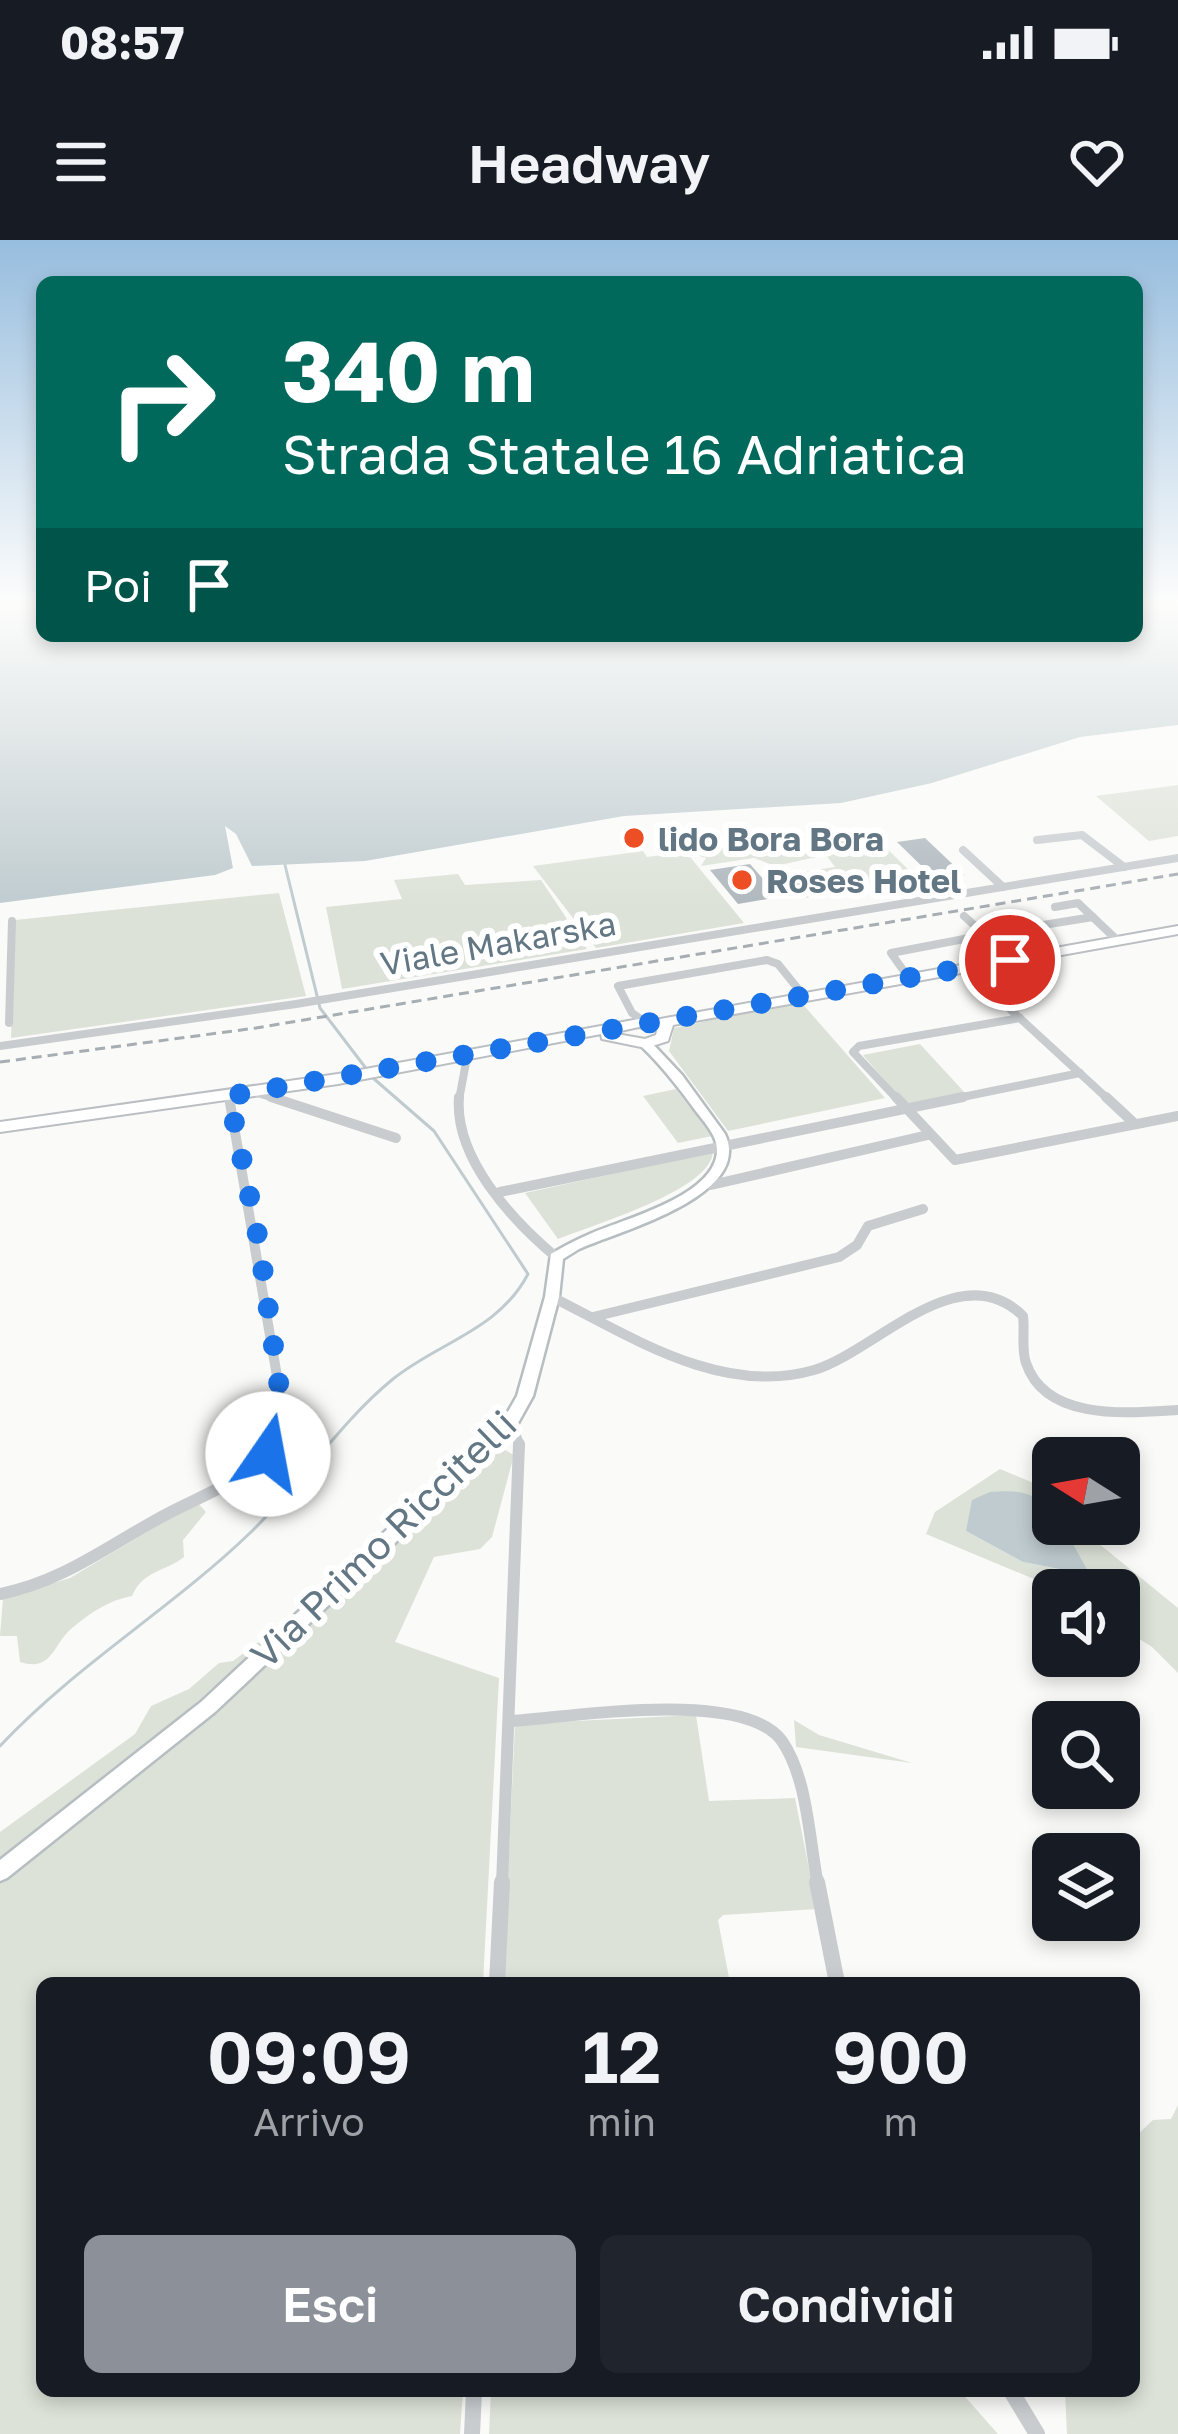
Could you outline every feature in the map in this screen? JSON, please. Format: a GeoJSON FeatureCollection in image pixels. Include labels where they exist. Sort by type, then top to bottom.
{"type":"FeatureCollection","features":[{"type":"Feature","properties":{"kind":"main road"},"geometry":{"type":"LineString","coordinates":[[0,1127],[338,1079],[590,1034],[645,1032],[677,1018],[1178,930]]}},
{"type":"Feature","properties":{"kind":"street"},"geometry":{"type":"LineString","coordinates":[[1037,840],[1081,834],[1124,867]]}},
{"type":"Feature","properties":{"kind":"street"},"geometry":{"type":"LineString","coordinates":[[964,850],[1003,887]]}},
{"type":"Feature","properties":{"kind":"street","name":"Viale Makarska"},"geometry":{"type":"LineString","coordinates":[[0,1046],[296,1004],[1178,858]]}},
{"type":"Feature","properties":{"kind":"street"},"geometry":{"type":"LineString","coordinates":[[1055,907],[1078,904],[1130,941]]}},
{"type":"Feature","properties":{"kind":"street"},"geometry":{"type":"LineString","coordinates":[[964,916],[1010,960]]}},
{"type":"Feature","properties":{"kind":"street"},"geometry":{"type":"LineString","coordinates":[[1018,929],[1093,917]]}},
{"type":"Feature","properties":{"kind":"street"},"geometry":{"type":"LineString","coordinates":[[9,1023],[6,936],[12,921]]}},
{"type":"Feature","properties":{"kind":"street"},"geometry":{"type":"LineString","coordinates":[[908,977],[891,953],[985,935]]}},
{"type":"Feature","properties":{"kind":"street"},"geometry":{"type":"LineString","coordinates":[[710,1185],[722,1168],[724,1145],[617,989],[622,984],[762,960],[776,963],[803,995]]}},
{"type":"Feature","properties":{"kind":"street"},"geometry":{"type":"LineString","coordinates":[[964,967],[1136,1124]]}},
{"type":"Feature","properties":{"kind":"street"},"geometry":{"type":"LineString","coordinates":[[1020,1018],[854,1048],[947,1156],[962,1161],[1178,1116]]}},
{"type":"Feature","properties":{"kind":"street"},"geometry":{"type":"LineString","coordinates":[[467,1057],[460,1130],[500,1192],[556,1258],[589,1237],[710,1185],[928,1136]]}},
{"type":"Feature","properties":{"kind":"street"},"geometry":{"type":"LineString","coordinates":[[500,1192],[1080,1073]]}},
{"type":"Feature","properties":{"kind":"street"},"geometry":{"type":"LineString","coordinates":[[255,1092],[396,1138]]}},
{"type":"Feature","properties":{"kind":"street"},"geometry":{"type":"LineString","coordinates":[[0,1594],[44,1585],[85,1568],[254,1465],[279,1440],[283,1414],[263,1272],[229,1096]]}},
{"type":"Feature","properties":{"kind":"street"},"geometry":{"type":"LineString","coordinates":[[593,1317],[839,1257],[857,1245],[868,1226],[923,1209]]}},
{"type":"Feature","properties":{"kind":"street","name":"Via Primo Riccitelli"},"geometry":{"type":"LineString","coordinates":[[0,1872],[208,1707],[512,1422],[525,1396],[553,1298],[556,1258]]}},
{"type":"Feature","properties":{"kind":"street"},"geometry":{"type":"LineString","coordinates":[[553,1298],[715,1370],[766,1378],[809,1372],[843,1359],[932,1302],[990,1299],[1012,1305],[1024,1316],[1025,1363],[1034,1380],[1052,1395],[1107,1412],[1178,1409]]}},
{"type":"Feature","properties":{"kind":"street"},"geometry":{"type":"LineString","coordinates":[[497,1977],[522,1457],[512,1422]]}},
{"type":"Feature","properties":{"kind":"street"},"geometry":{"type":"LineString","coordinates":[[512,1721],[702,1713],[754,1720],[777,1735],[797,1777],[835,1977]]}},
{"type":"Feature","properties":{"kind":"street"},"geometry":{"type":"LineString","coordinates":[[472,2434],[474,2397]]}},
{"type":"Feature","properties":{"kind":"street"},"geometry":{"type":"LineString","coordinates":[[1015,2397],[1037,2434]]}},
{"type":"Feature","properties":{"kind":"shaded area"},"geometry":{"type":"Polygon","coordinates":[[[0,706],[1178,706],[1178,725],[1080,737],[932,783],[841,803],[624,816],[365,861],[252,866],[236,834],[225,826],[233,868],[215,875],[0,903],[0,706]]]}},
{"type":"Feature","properties":{"kind":"shaded area"},"geometry":{"type":"Polygon","coordinates":[[[1178,785],[1178,836],[1149,841],[1096,796],[1178,785]]]}},
{"type":"Feature","properties":{"kind":"shaded area"},"geometry":{"type":"Polygon","coordinates":[[[867,827],[863,834],[878,840],[919,880],[798,899],[775,882],[789,880],[788,874],[835,867],[826,855],[775,866],[754,858],[701,866],[706,858],[690,853],[867,827]]]}},
{"type":"Feature","properties":{"kind":"shaded area"},"geometry":{"type":"Polygon","coordinates":[[[643,851],[647,857],[686,852],[744,923],[596,948],[533,866],[643,851]]]}},
{"type":"Feature","properties":{"kind":"shaded area"},"geometry":{"type":"Polygon","coordinates":[[[458,874],[465,885],[541,880],[587,949],[342,989],[326,907],[402,899],[394,880],[458,874]]]}},
{"type":"Feature","properties":{"kind":"shaded area"},"geometry":{"type":"Polygon","coordinates":[[[279,893],[306,996],[11,1038],[15,920],[279,893]]]}},
{"type":"Feature","properties":{"kind":"shaded area"},"geometry":{"type":"Polygon","coordinates":[[[800,1001],[885,1098],[728,1131],[669,1051],[674,1028],[800,1001]]]}},
{"type":"Feature","properties":{"kind":"shaded area"},"geometry":{"type":"Polygon","coordinates":[[[920,1044],[965,1093],[906,1105],[863,1055],[920,1044]]]}},
{"type":"Feature","properties":{"kind":"shaded area"},"geometry":{"type":"Polygon","coordinates":[[[676,1089],[712,1136],[678,1143],[643,1096],[676,1089]]]}},
{"type":"Feature","properties":{"kind":"shaded area"},"geometry":{"type":"Polygon","coordinates":[[[713,1152],[693,1180],[672,1193],[558,1239],[525,1193],[713,1152]]]}},
{"type":"Feature","properties":{"kind":"shaded area"},"geometry":{"type":"Polygon","coordinates":[[[498,1446],[514,1455],[492,1537],[480,1549],[434,1557],[395,1642],[499,1678],[483,1977],[36,1977],[36,2397],[463,2397],[460,2434],[0,2434],[0,1883],[261,1667],[498,1446]]]}},
{"type":"Feature","properties":{"kind":"shaded area"},"geometry":{"type":"Polygon","coordinates":[[[1000,1469],[1032,1482],[1032,1504],[966,1531],[1023,1562],[1058,1569],[1032,1569],[1032,1578],[926,1534],[935,1512],[1000,1469]]]}},
{"type":"Feature","properties":{"kind":"shaded area"},"geometry":{"type":"Polygon","coordinates":[[[1009,1491],[1032,1497],[1032,1545],[1074,1545],[1087,1569],[1023,1562],[966,1531],[972,1500],[1009,1491]]]}},
{"type":"Feature","properties":{"kind":"shaded area"},"geometry":{"type":"Polygon","coordinates":[[[197,1502],[206,1512],[183,1540],[184,1557],[148,1576],[132,1596],[86,1617],[46,1660],[20,1662],[17,1636],[0,1636],[3,1598],[70,1578],[197,1502]]]}},
{"type":"Feature","properties":{"kind":"shaded area"},"geometry":{"type":"Polygon","coordinates":[[[1073,1545],[1100,1545],[1130,1569],[1085,1569],[1073,1545]]]}},
{"type":"Feature","properties":{"kind":"shaded area"},"geometry":{"type":"Polygon","coordinates":[[[1140,1577],[1178,1608],[1178,1673],[1140,1639],[1140,1577]]]}},
{"type":"Feature","properties":{"kind":"shaded area"},"geometry":{"type":"Polygon","coordinates":[[[260,1641],[267,1642],[119,1769],[0,1862],[0,1832],[135,1734],[151,1706],[189,1689],[219,1663],[233,1661],[260,1641]]]}},
{"type":"Feature","properties":{"kind":"shaded area"},"geometry":{"type":"Polygon","coordinates":[[[696,1715],[709,1801],[795,1798],[817,1909],[723,1915],[718,1920],[729,1977],[503,1977],[515,1724],[696,1715]]]}},
{"type":"Feature","properties":{"kind":"shaded area"},"geometry":{"type":"Polygon","coordinates":[[[794,1720],[819,1735],[912,1763],[796,1747],[794,1720]]]}},
{"type":"Feature","properties":{"kind":"shaded area"},"geometry":{"type":"Polygon","coordinates":[[[1178,2105],[1178,2434],[1067,2434],[1065,2397],[1140,2397],[1140,2132],[1153,2120],[1171,2119],[1178,2105]]]}},
{"type":"Feature","properties":{"kind":"shaded area"},"geometry":{"type":"Polygon","coordinates":[[[491,2397],[965,2397],[998,2434],[489,2434],[491,2397]]]}},
{"type":"Feature","properties":{"kind":"building"},"geometry":{"type":"Polygon","coordinates":[[[925,838],[964,875],[936,880],[897,842],[925,838]]]}},
{"type":"Feature","properties":{"kind":"building","name":"Roses Hotel"},"geometry":{"type":"Polygon","coordinates":[[[750,864],[779,897],[738,904],[710,870],[750,864]]]}},
{"type":"Feature","properties":{"kind":"waterway"},"geometry":{"type":"LineString","coordinates":[[285,865],[320,1008],[368,1071]]}},
{"type":"Feature","properties":{"kind":"waterway"},"geometry":{"type":"LineString","coordinates":[[0,1746],[60,1689],[250,1533],[373,1396],[411,1366],[485,1322],[516,1293],[528,1274],[434,1131],[373,1078]]}},
{"type":"Feature","properties":{"kind":"railway"},"geometry":{"type":"LineString","coordinates":[[0,1062],[256,1028],[1178,874]]}},
{"type":"Feature","properties":{"kind":"place","name":"lido Bora Bora"},"geometry":{"type":"Point","coordinates":[634,838]}},
{"type":"Feature","properties":{"kind":"place","name":"Roses Hotel"},"geometry":{"type":"Point","coordinates":[742,880]}},
{"type":"Feature","properties":{"kind":"route"},"geometry":{"type":"LineString","coordinates":[[268,1454],[281,1436],[283,1414],[259,1242],[229,1096],[1010,960]]}}]}
